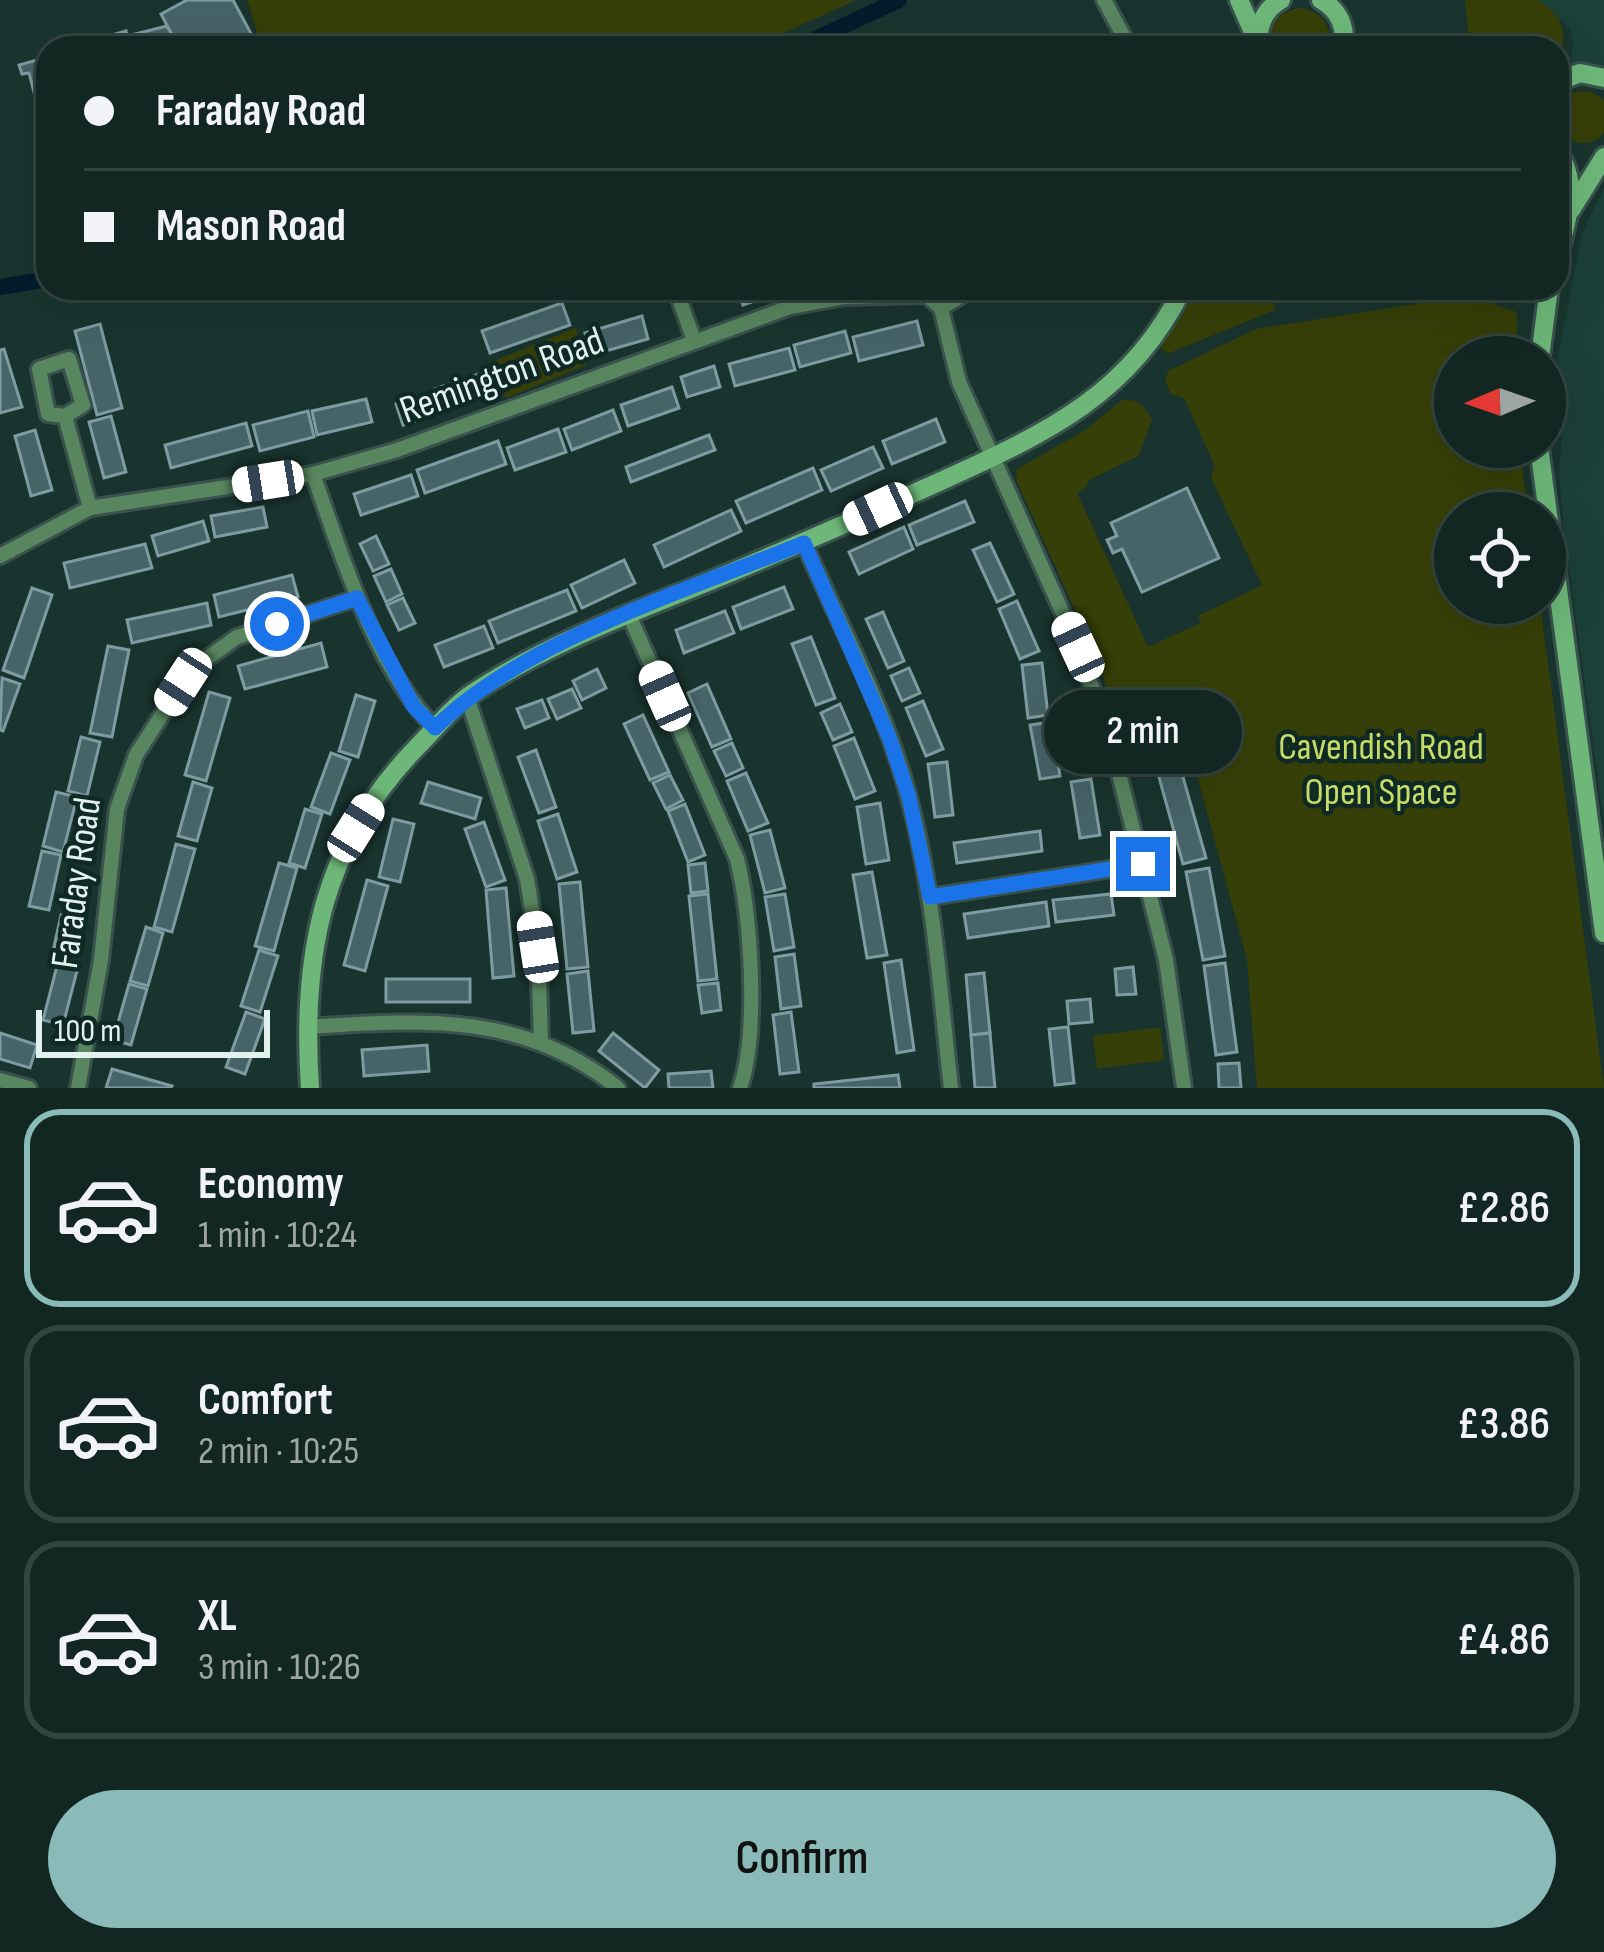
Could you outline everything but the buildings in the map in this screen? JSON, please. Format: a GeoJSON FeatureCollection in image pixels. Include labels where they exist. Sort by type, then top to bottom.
{"type":"FeatureCollection","features":[{"type":"Feature","properties":{"kind":"street"},"geometry":{"type":"LineString","coordinates":[[1104,0],[1124,36]]}},
{"type":"Feature","properties":{"kind":"street"},"geometry":{"type":"LineString","coordinates":[[1239,0],[1254,36]]}},
{"type":"Feature","properties":{"kind":"street"},"geometry":{"type":"LineString","coordinates":[[1260,36],[1264,15],[1281,0]]}},
{"type":"Feature","properties":{"kind":"street"},"geometry":{"type":"LineString","coordinates":[[1321,0],[1351,36]]}},
{"type":"Feature","properties":{"kind":"street"},"geometry":{"type":"LineString","coordinates":[[1343,27],[1343,36]]}},
{"type":"Feature","properties":{"kind":"street"},"geometry":{"type":"LineString","coordinates":[[1569,77],[1580,73],[1604,78]]}},
{"type":"Feature","properties":{"kind":"street"},"geometry":{"type":"LineString","coordinates":[[1569,157],[1604,156]]}},
{"type":"Feature","properties":{"kind":"street"},"geometry":{"type":"LineString","coordinates":[[1569,212],[1604,156]]}},
{"type":"Feature","properties":{"kind":"street"},"geometry":{"type":"LineString","coordinates":[[679,300],[694,340]]}},
{"type":"Feature","properties":{"kind":"street","name":"Remington Road"},"geometry":{"type":"LineString","coordinates":[[0,556],[90,508],[313,474],[397,449],[790,307],[828,300]]}},
{"type":"Feature","properties":{"kind":"street","name":"Remington Road"},"geometry":{"type":"LineString","coordinates":[[932,300],[941,308]]}},
{"type":"Feature","properties":{"kind":"street"},"geometry":{"type":"LineString","coordinates":[[954,300],[941,308],[959,382],[1078,647],[1115,755],[1166,960],[1184,1088]]}},
{"type":"Feature","properties":{"kind":"street"},"geometry":{"type":"LineString","coordinates":[[310,1088],[306,1027],[310,956],[337,864],[375,796],[466,697],[539,654],[804,543],[1071,417],[1116,382],[1176,300]]}},
{"type":"Feature","properties":{"kind":"street"},"geometry":{"type":"LineString","coordinates":[[1543,336],[1547,300]]}},
{"type":"Feature","properties":{"kind":"street"},"geometry":{"type":"LineString","coordinates":[[65,416],[90,508]]}},
{"type":"Feature","properties":{"kind":"street"},"geometry":{"type":"LineString","coordinates":[[1543,468],[1604,933]]}},
{"type":"Feature","properties":{"kind":"street"},"geometry":{"type":"LineString","coordinates":[[313,474],[357,598],[414,707],[435,728]]}},
{"type":"Feature","properties":{"kind":"street"},"geometry":{"type":"LineString","coordinates":[[804,543],[889,737],[909,797],[930,897],[951,1088]]}},
{"type":"Feature","properties":{"kind":"street","name":"Faraday Road"},"geometry":{"type":"LineString","coordinates":[[78,1088],[101,960],[117,808],[136,754],[183,682],[237,637],[357,598]]}},
{"type":"Feature","properties":{"kind":"street"},"geometry":{"type":"LineString","coordinates":[[629,615],[737,859],[746,896],[749,1031],[740,1088]]}},
{"type":"Feature","properties":{"kind":"street"},"geometry":{"type":"LineString","coordinates":[[466,697],[527,878],[538,947],[541,1042]]}},
{"type":"Feature","properties":{"kind":"street"},"geometry":{"type":"LineString","coordinates":[[930,897],[1143,864]]}},
{"type":"Feature","properties":{"kind":"street"},"geometry":{"type":"LineString","coordinates":[[306,1027],[450,1022],[496,1028],[541,1042],[618,1088]]}},
{"type":"Feature","properties":{"kind":"street"},"geometry":{"type":"LineString","coordinates":[[5,1083],[29,1088]]}},
{"type":"Feature","properties":{"kind":"shaded area"},"geometry":{"type":"Polygon","coordinates":[[[1536,0],[1604,0],[1604,68],[1598,63],[1571,64],[1570,28],[1536,0]]]}},
{"type":"Feature","properties":{"kind":"shaded area"},"geometry":{"type":"Polygon","coordinates":[[[1604,188],[1604,823],[1566,545],[1566,492],[1561,492],[1559,470],[1566,468],[1566,336],[1562,336],[1582,234],[1604,188]]]}},
{"type":"Feature","properties":{"kind":"green space"},"geometry":{"type":"Polygon","coordinates":[[[247,0],[856,0],[777,36],[258,36],[247,0]]]}},
{"type":"Feature","properties":{"kind":"green space"},"geometry":{"type":"Polygon","coordinates":[[[1465,0],[1536,0],[1551,9],[1563,32],[1563,36],[1469,36],[1465,0]]]}},
{"type":"Feature","properties":{"kind":"green space"},"geometry":{"type":"Polygon","coordinates":[[[1301,8],[1315,13],[1329,36],[1270,36],[1286,12],[1301,8]]]}},
{"type":"Feature","properties":{"kind":"green space"},"geometry":{"type":"Polygon","coordinates":[[[1583,91],[1601,99],[1605,130],[1593,141],[1573,141],[1569,138],[1569,96],[1583,91]]]}},
{"type":"Feature","properties":{"kind":"green space"},"geometry":{"type":"Polygon","coordinates":[[[1190,300],[1274,300],[1275,310],[1167,354],[1161,347],[1190,300]]]}},
{"type":"Feature","properties":{"kind":"green space","name":"Cavendish Road Open Space"},"geometry":{"type":"Polygon","coordinates":[[[1441,300],[1482,300],[1517,312],[1518,336],[1434,336],[1434,468],[1523,468],[1525,492],[1434,492],[1434,624],[1543,624],[1604,1088],[1257,1088],[1247,959],[1191,754],[1134,768],[1097,659],[1017,482],[1016,470],[1087,429],[1122,400],[1137,402],[1152,420],[1138,456],[1087,481],[1077,493],[1148,647],[1201,623],[1198,616],[1262,585],[1211,478],[1215,466],[1184,398],[1171,394],[1165,381],[1168,371],[1256,329],[1441,300]]]}},
{"type":"Feature","properties":{"kind":"green space"},"geometry":{"type":"Polygon","coordinates":[[[576,328],[587,365],[506,398],[491,362],[576,328]]]}},
{"type":"Feature","properties":{"kind":"green space"},"geometry":{"type":"Polygon","coordinates":[[[1160,1027],[1164,1060],[1097,1069],[1093,1036],[1160,1027]]]}},
{"type":"Feature","properties":{"kind":"waterway"},"geometry":{"type":"LineString","coordinates":[[822,36],[899,0]]}},
{"type":"Feature","properties":{"kind":"waterway"},"geometry":{"type":"LineString","coordinates":[[0,287],[36,281]]}},
{"type":"Feature","properties":{"kind":"route"},"geometry":{"type":"LineString","coordinates":[[277,624],[357,598],[414,707],[435,728],[466,697],[539,654],[804,543],[889,737],[909,797],[930,897],[1143,864]]}}]}
